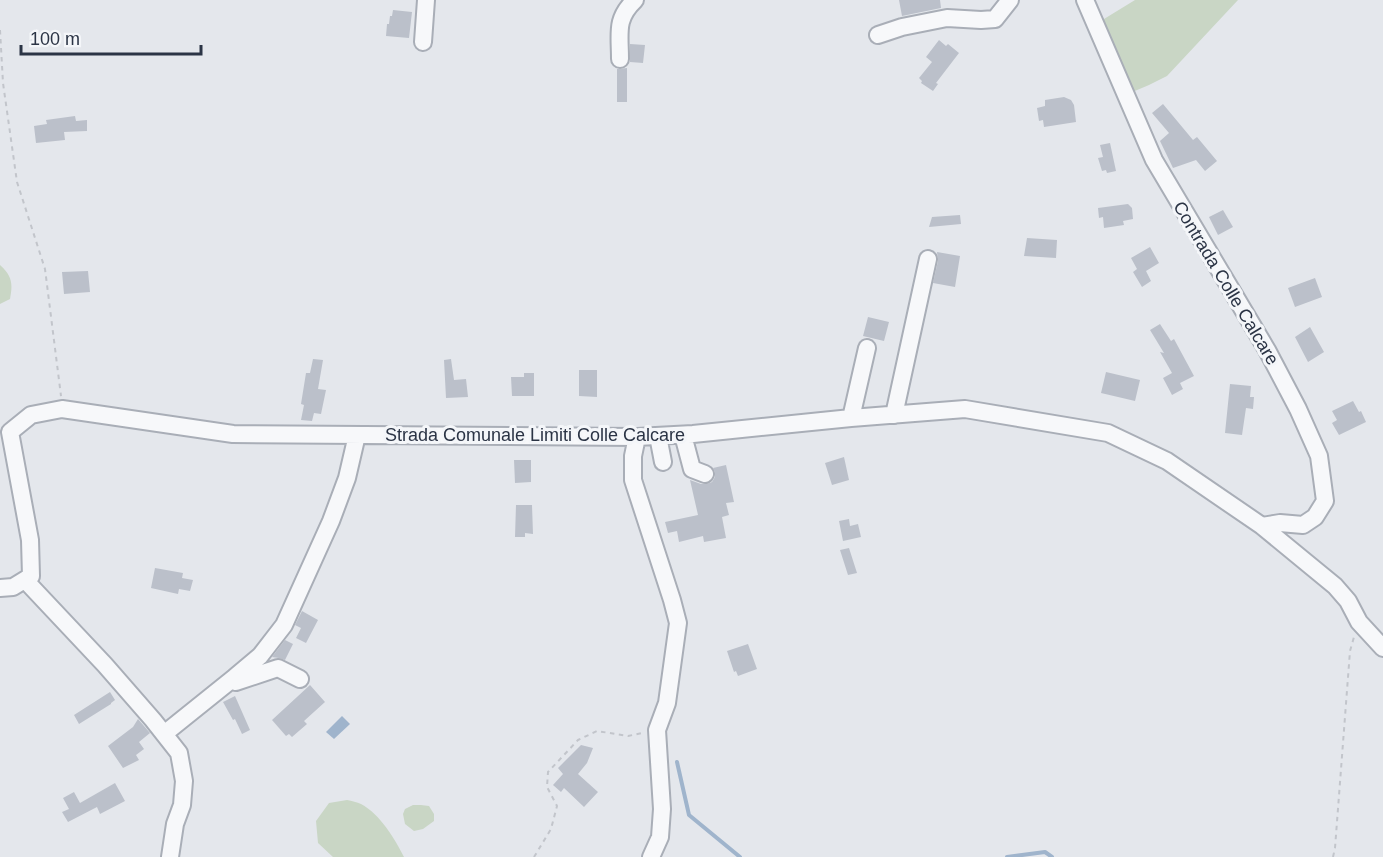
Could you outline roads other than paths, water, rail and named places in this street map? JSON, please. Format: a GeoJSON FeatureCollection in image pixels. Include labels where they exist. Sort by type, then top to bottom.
{"type":"FeatureCollection","features":[{"type":"Feature","properties":{"kind":"street"},"geometry":{"type":"LineString","coordinates":[[423,42],[426,0]]}},
{"type":"Feature","properties":{"kind":"street"},"geometry":{"type":"LineString","coordinates":[[620,59],[621,18],[626,9],[636,0]]}},
{"type":"Feature","properties":{"kind":"street"},"geometry":{"type":"LineString","coordinates":[[879,35],[902,27],[947,18],[995,19],[1011,0]]}},
{"type":"Feature","properties":{"kind":"street","name":"Contrada Colle Calcare"},"geometry":{"type":"LineString","coordinates":[[1085,0],[1154,160],[1267,350],[1298,409],[1319,456],[1325,501],[1315,517],[1303,525],[1280,523],[1262,526]]}},
{"type":"Feature","properties":{"kind":"street"},"geometry":{"type":"LineString","coordinates":[[894,415],[928,259]]}},
{"type":"Feature","properties":{"kind":"street"},"geometry":{"type":"LineString","coordinates":[[852,418],[867,348]]}},
{"type":"Feature","properties":{"kind":"street","name":"Strada Comunale Limiti Colle Calcare"},"geometry":{"type":"LineString","coordinates":[[25,580],[31,576],[30,540],[10,432],[31,415],[62,409],[233,434],[637,438],[965,410],[1108,433],[1167,461],[1262,526],[1335,586],[1348,602],[1359,622],[1383,648]]}},
{"type":"Feature","properties":{"kind":"street"},"geometry":{"type":"LineString","coordinates":[[165,734],[260,656],[284,625],[331,521],[347,478],[357,435]]}},
{"type":"Feature","properties":{"kind":"street"},"geometry":{"type":"LineString","coordinates":[[683,435],[692,469],[705,474]]}},
{"type":"Feature","properties":{"kind":"street"},"geometry":{"type":"LineString","coordinates":[[658,436],[663,462]]}},
{"type":"Feature","properties":{"kind":"street"},"geometry":{"type":"LineString","coordinates":[[637,438],[633,456],[633,480],[678,623],[668,703],[657,730],[662,809],[660,837],[651,857]]}},
{"type":"Feature","properties":{"kind":"street"},"geometry":{"type":"LineString","coordinates":[[0,588],[13,587],[25,580],[105,665],[179,753],[184,781],[182,805],[175,824],[170,857]]}},
{"type":"Feature","properties":{"kind":"street"},"geometry":{"type":"LineString","coordinates":[[235,677],[236,682],[278,668],[300,679]]}},
{"type":"Feature","properties":{"kind":"water"},"geometry":{"type":"Polygon","coordinates":[[[342,716],[350,724],[334,739],[326,732],[342,716]]]}},
{"type":"Feature","properties":{"kind":"waterway"},"geometry":{"type":"LineString","coordinates":[[677,762],[689,815],[740,857]]}},
{"type":"Feature","properties":{"kind":"waterway"},"geometry":{"type":"LineString","coordinates":[[1007,857],[1045,852],[1052,857]]}}]}
